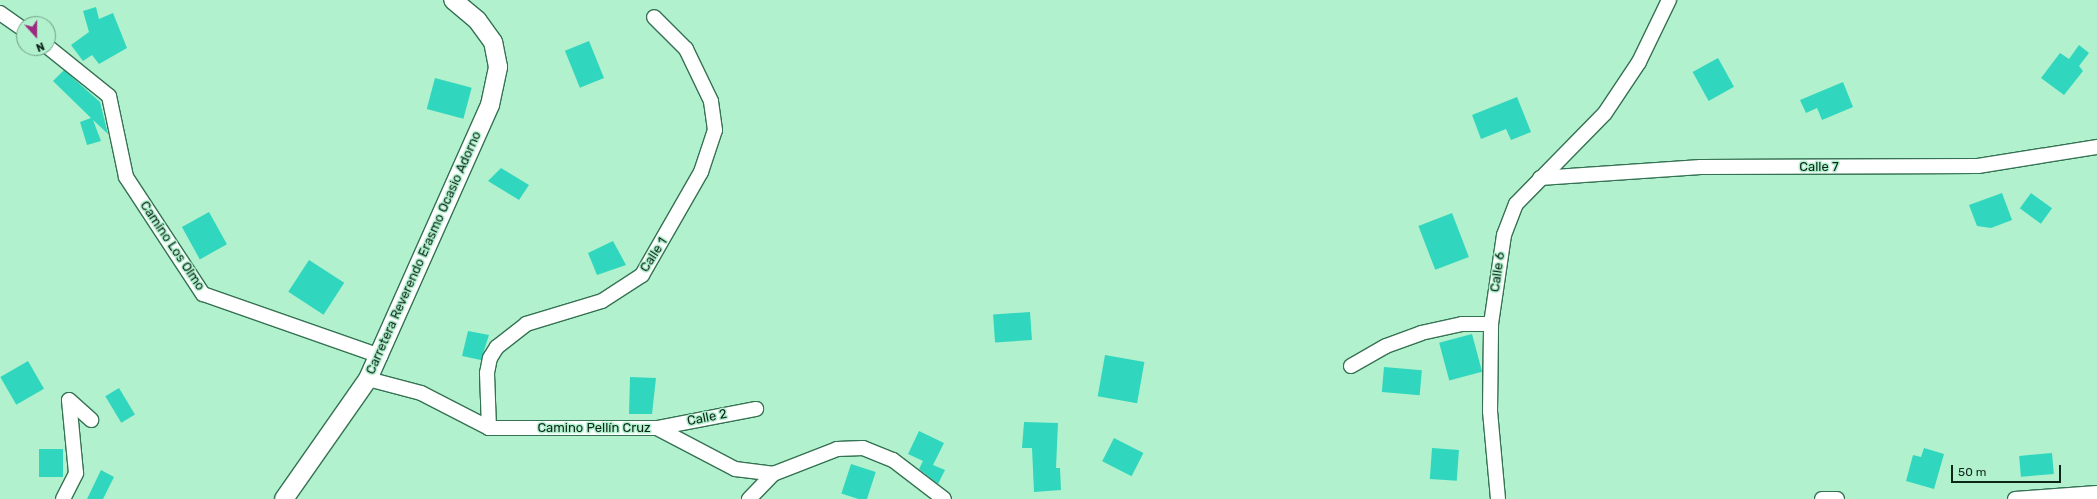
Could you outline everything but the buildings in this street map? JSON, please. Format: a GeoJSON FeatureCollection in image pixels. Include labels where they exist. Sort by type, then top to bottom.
{"type":"FeatureCollection","features":[{"type":"Feature","properties":{"kind":"street","name":"Carretera Reverendo Erasmo Ocasio Adorno"},"geometry":{"type":"LineString","coordinates":[[284,499],[368,379],[380,356],[490,105],[498,67],[493,42],[477,20],[453,0]]}},
{"type":"Feature","properties":{"kind":"street","name":"Calle 6"},"geometry":{"type":"LineString","coordinates":[[1498,499],[1490,411],[1492,324],[1504,235],[1516,204],[1605,113],[1620,87],[1640,62],[1669,0]]}},
{"type":"Feature","properties":{"kind":"street"},"geometry":{"type":"LineString","coordinates":[[0,13],[16,24]]}},
{"type":"Feature","properties":{"kind":"street","name":"Calle 1"},"geometry":{"type":"LineString","coordinates":[[489,428],[487,373],[497,347],[526,324],[602,301],[642,275],[701,172],[715,130],[711,101],[686,49],[654,17]]}},
{"type":"Feature","properties":{"kind":"street","name":"Camino Los Olmo"},"geometry":{"type":"LineString","coordinates":[[56,53],[109,96],[126,177],[203,294],[380,356]]}},
{"type":"Feature","properties":{"kind":"street","name":"Calle 7"},"geometry":{"type":"LineString","coordinates":[[1540,178],[1701,167],[1978,166],[2097,147]]}},
{"type":"Feature","properties":{"kind":"street"},"geometry":{"type":"LineString","coordinates":[[1351,366],[1386,346],[1421,333],[1462,324],[1492,324]]}},
{"type":"Feature","properties":{"kind":"street","name":"Camino Pellín Cruz"},"geometry":{"type":"LineString","coordinates":[[368,379],[421,393],[489,428],[657,428],[735,469],[773,474],[836,449],[863,448],[893,460],[944,499]]}},
{"type":"Feature","properties":{"kind":"street"},"geometry":{"type":"LineString","coordinates":[[63,499],[76,473],[69,400],[91,420]]}},
{"type":"Feature","properties":{"kind":"street","name":"Calle 2"},"geometry":{"type":"LineString","coordinates":[[657,428],[756,409]]}},
{"type":"Feature","properties":{"kind":"street"},"geometry":{"type":"LineString","coordinates":[[749,499],[773,474]]}},
{"type":"Feature","properties":{"kind":"street"},"geometry":{"type":"LineString","coordinates":[[2015,499],[2097,493]]}},
{"type":"Feature","properties":{"kind":"street"},"geometry":{"type":"LineString","coordinates":[[1822,499],[1837,499]]}}]}
